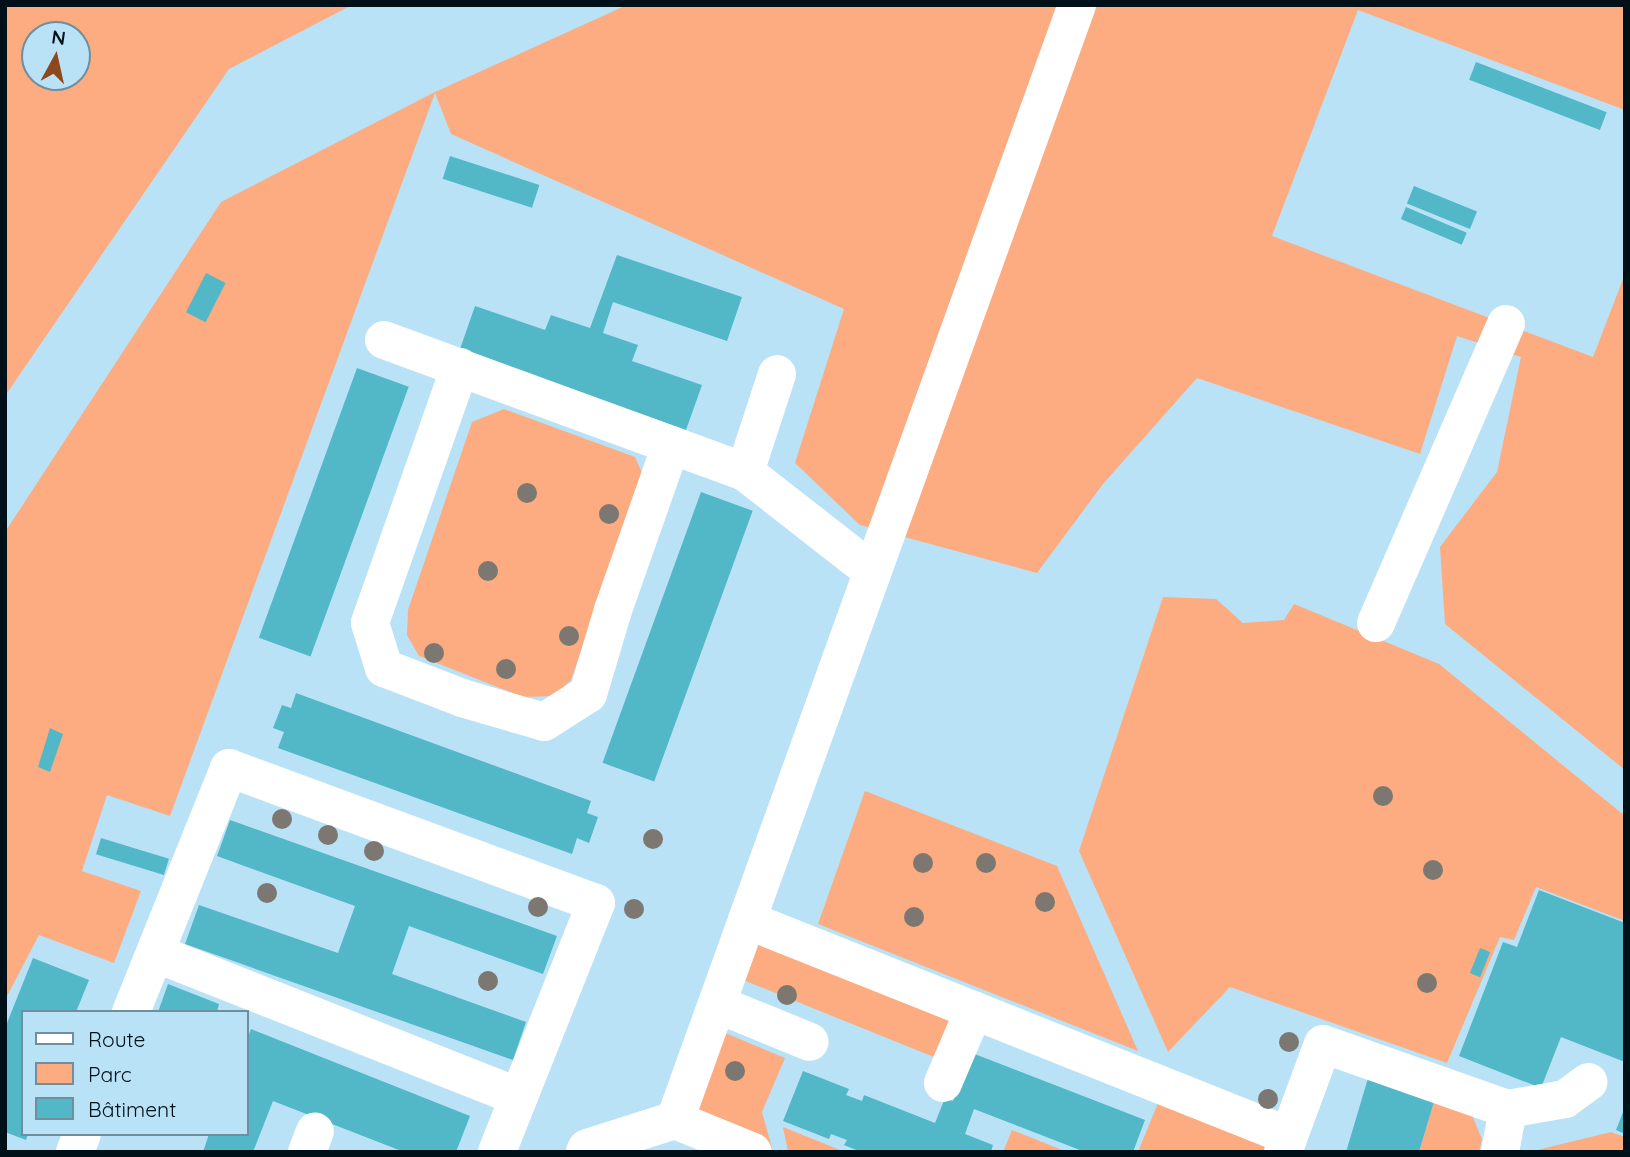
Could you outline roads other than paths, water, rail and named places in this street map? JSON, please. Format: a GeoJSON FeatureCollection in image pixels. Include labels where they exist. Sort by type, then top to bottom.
{"type":"FeatureCollection","features":[{"type":"Feature","properties":{"kind":"street"},"geometry":{"type":"LineString","coordinates":[[675,1120],[1077,5]]}},
{"type":"Feature","properties":{"kind":"street"},"geometry":{"type":"LineString","coordinates":[[1376,623],[1506,324]]}},
{"type":"Feature","properties":{"kind":"street"},"geometry":{"type":"LineString","coordinates":[[384,340],[745,472],[873,572]]}},
{"type":"Feature","properties":{"kind":"street"},"geometry":{"type":"LineString","coordinates":[[460,367],[370,623],[384,668],[462,698],[544,722],[588,694],[613,610],[671,444]]}},
{"type":"Feature","properties":{"kind":"street"},"geometry":{"type":"LineString","coordinates":[[745,472],[777,374]]}},
{"type":"Feature","properties":{"kind":"street"},"geometry":{"type":"LineString","coordinates":[[132,1010],[229,768],[596,903],[498,1152]]}},
{"type":"Feature","properties":{"kind":"street"},"geometry":{"type":"LineString","coordinates":[[747,920],[974,1010],[1286,1144],[1322,1044],[1508,1109],[1565,1099],[1588,1082]]}},
{"type":"Feature","properties":{"kind":"street"},"geometry":{"type":"LineString","coordinates":[[155,953],[519,1097]]}},
{"type":"Feature","properties":{"kind":"street"},"geometry":{"type":"LineString","coordinates":[[717,1004],[810,1042]]}},
{"type":"Feature","properties":{"kind":"street"},"geometry":{"type":"LineString","coordinates":[[943,1083],[974,1010]]}},
{"type":"Feature","properties":{"kind":"street"},"geometry":{"type":"LineString","coordinates":[[1500,1152],[1508,1109]]}},
{"type":"Feature","properties":{"kind":"street"},"geometry":{"type":"LineString","coordinates":[[586,1152],[587,1148],[675,1120],[753,1152]]}}]}
